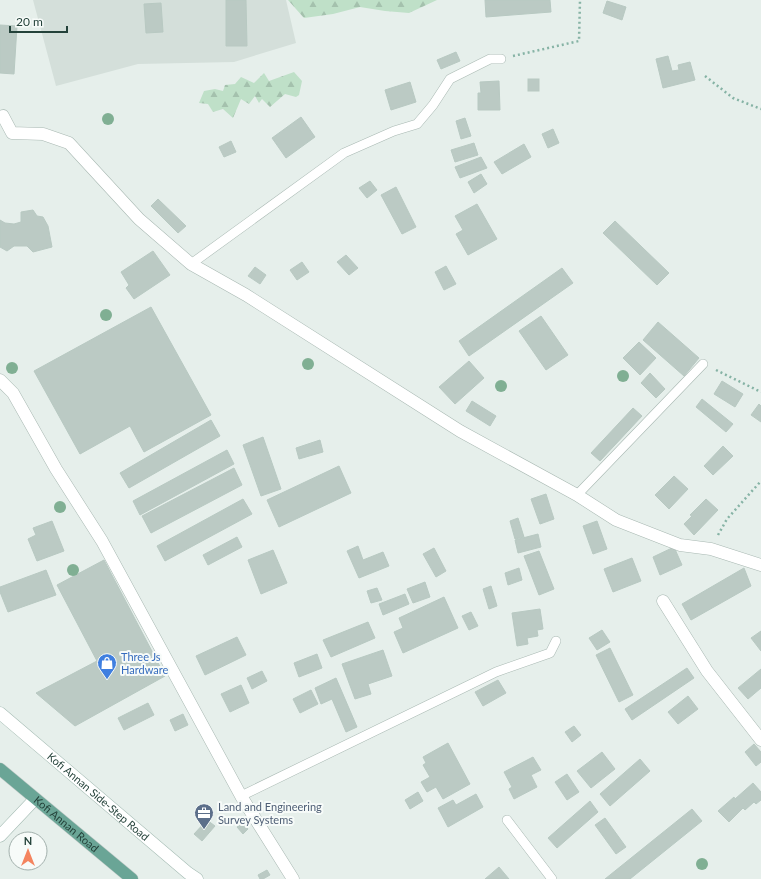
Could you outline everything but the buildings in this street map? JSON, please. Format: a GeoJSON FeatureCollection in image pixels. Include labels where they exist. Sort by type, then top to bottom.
{"type":"FeatureCollection","features":[{"type":"Feature","properties":{"kind":"main road","name":"Kofi Annan Road"},"geometry":{"type":"LineString","coordinates":[[0,769],[132,879]]}},
{"type":"Feature","properties":{"kind":"street"},"geometry":{"type":"LineString","coordinates":[[0,117],[3,116],[12,134],[43,134],[69,143],[139,219],[191,264],[246,295],[460,431],[577,496],[616,520],[680,545],[711,549],[761,565]]}},
{"type":"Feature","properties":{"kind":"street"},"geometry":{"type":"LineString","coordinates":[[0,380],[13,393],[56,469],[102,541],[241,796],[294,879]]}},
{"type":"Feature","properties":{"kind":"street"},"geometry":{"type":"LineString","coordinates":[[663,601],[707,671],[761,740]]}},
{"type":"Feature","properties":{"kind":"street","name":"Kofi Annan Side-Step Road"},"geometry":{"type":"LineString","coordinates":[[0,713],[188,873],[198,879]]}},
{"type":"Feature","properties":{"kind":"street"},"geometry":{"type":"LineString","coordinates":[[0,836],[35,799]]}},
{"type":"Feature","properties":{"kind":"lane"},"geometry":{"type":"LineString","coordinates":[[191,264],[344,153],[394,131],[417,124],[433,105],[450,79],[490,59],[501,59]]}},
{"type":"Feature","properties":{"kind":"lane"},"geometry":{"type":"LineString","coordinates":[[577,496],[703,364]]}},
{"type":"Feature","properties":{"kind":"lane"},"geometry":{"type":"LineString","coordinates":[[241,796],[496,672],[550,653],[556,641]]}},
{"type":"Feature","properties":{"kind":"lane"},"geometry":{"type":"LineString","coordinates":[[507,820],[552,879]]}},
{"type":"Feature","properties":{"kind":"path"},"geometry":{"type":"LineString","coordinates":[[501,59],[579,41],[580,0]]}},
{"type":"Feature","properties":{"kind":"path"},"geometry":{"type":"LineString","coordinates":[[705,76],[733,98],[761,110]]}},
{"type":"Feature","properties":{"kind":"path"},"geometry":{"type":"LineString","coordinates":[[703,364],[761,392]]}},
{"type":"Feature","properties":{"kind":"path"},"geometry":{"type":"LineString","coordinates":[[711,549],[727,519],[761,481]]}},
{"type":"Feature","properties":{"kind":"shaded area"},"geometry":{"type":"Polygon","coordinates":[[[33,0],[286,0],[296,43],[234,62],[138,64],[56,86],[33,0]]]}},
{"type":"Feature","properties":{"kind":"green space"},"geometry":{"type":"Polygon","coordinates":[[[288,0],[437,0],[409,13],[360,7],[333,14],[304,18],[288,0]]]}},
{"type":"Feature","properties":{"kind":"green space"},"geometry":{"type":"Polygon","coordinates":[[[294,72],[302,81],[299,95],[296,97],[285,94],[270,107],[262,99],[259,103],[255,96],[249,104],[241,99],[233,118],[223,109],[213,112],[208,104],[199,103],[204,91],[215,89],[223,91],[225,85],[235,84],[241,77],[254,83],[264,73],[269,81],[294,72]]]}},
{"type":"Feature","properties":{"kind":"place","name":"Three Js Hardware"},"geometry":{"type":"Point","coordinates":[107,680]}},
{"type":"Feature","properties":{"kind":"place","name":"Land and Engineering Survey Systems"},"geometry":{"type":"Point","coordinates":[204,830]}}]}
